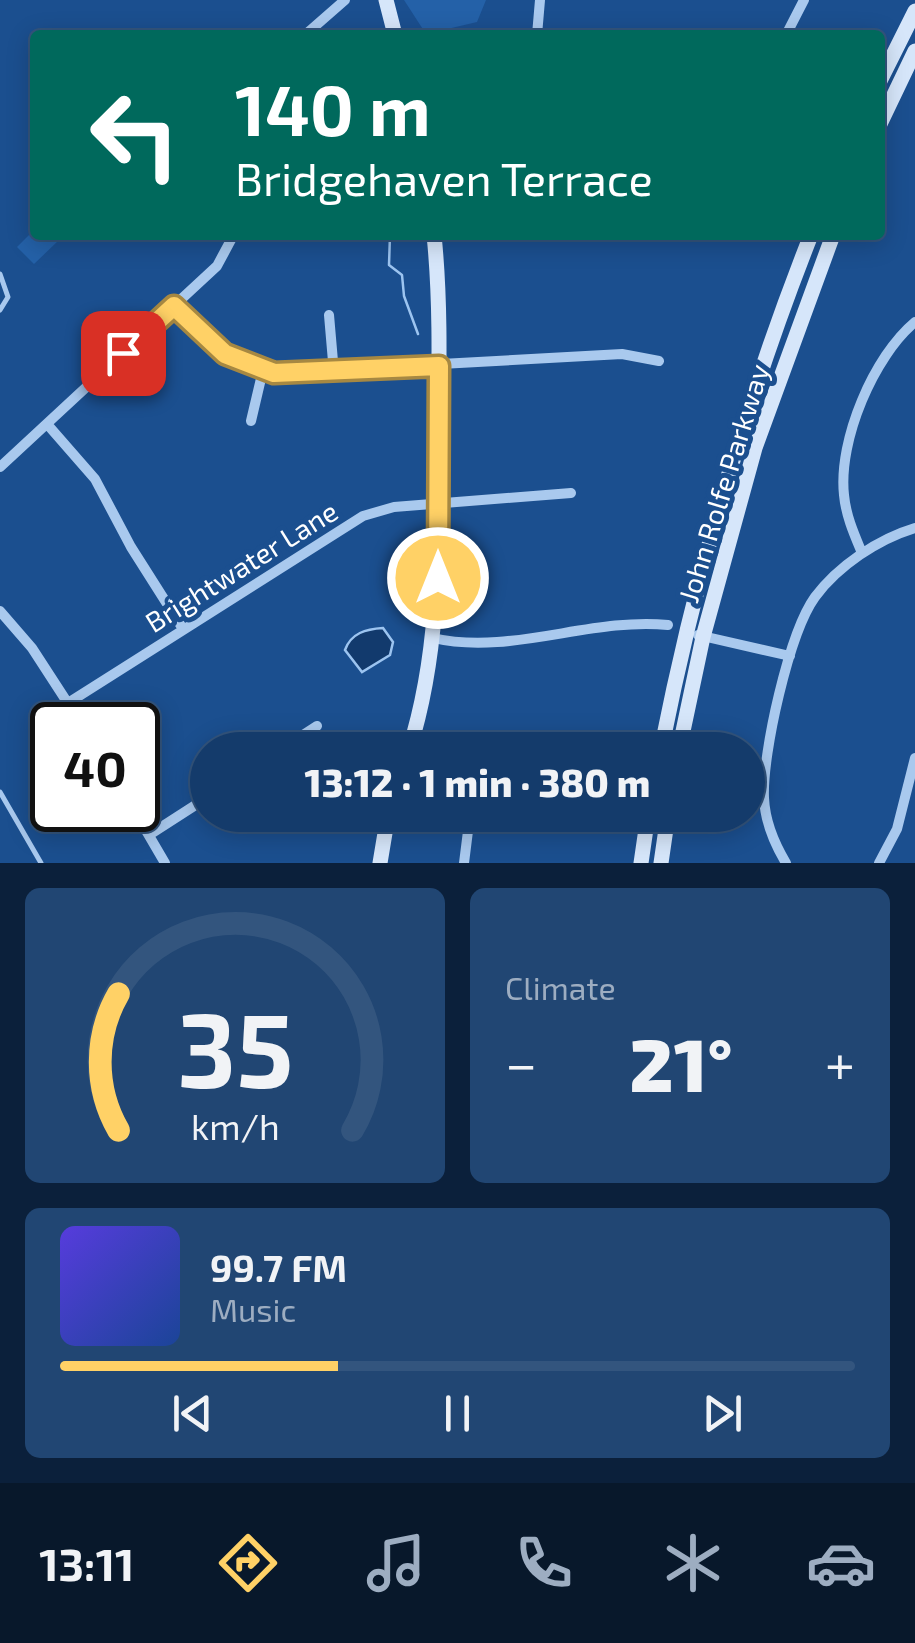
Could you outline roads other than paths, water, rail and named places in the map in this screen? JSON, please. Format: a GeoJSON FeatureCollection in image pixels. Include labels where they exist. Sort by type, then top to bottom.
{"type":"FeatureCollection","features":[{"type":"Feature","properties":{"kind":"main road"},"geometry":{"type":"LineString","coordinates":[[386,0],[394,30]]}},
{"type":"Feature","properties":{"kind":"main road"},"geometry":{"type":"LineString","coordinates":[[885,71],[915,11]]}},
{"type":"Feature","properties":{"kind":"main road"},"geometry":{"type":"LineString","coordinates":[[885,114],[915,51]]}},
{"type":"Feature","properties":{"kind":"main road"},"geometry":{"type":"LineString","coordinates":[[412,732],[434,638],[439,366],[434,240]]}},
{"type":"Feature","properties":{"kind":"main road","name":"John Rolfe Parkway"},"geometry":{"type":"LineString","coordinates":[[664,732],[686,632],[742,427],[810,240]]}},
{"type":"Feature","properties":{"kind":"main road","name":"John Rolfe Parkway"},"geometry":{"type":"LineString","coordinates":[[683,732],[703,636],[755,448],[831,240]]}},
{"type":"Feature","properties":{"kind":"main road"},"geometry":{"type":"LineString","coordinates":[[380,863],[385,832]]}},
{"type":"Feature","properties":{"kind":"main road"},"geometry":{"type":"LineString","coordinates":[[641,863],[646,832]]}},
{"type":"Feature","properties":{"kind":"main road"},"geometry":{"type":"LineString","coordinates":[[660,863],[665,832]]}},
{"type":"Feature","properties":{"kind":"street"},"geometry":{"type":"LineString","coordinates":[[311,30],[344,0]]}},
{"type":"Feature","properties":{"kind":"street"},"geometry":{"type":"LineString","coordinates":[[537,30],[540,0]]}},
{"type":"Feature","properties":{"kind":"street"},"geometry":{"type":"LineString","coordinates":[[789,30],[804,0]]}},
{"type":"Feature","properties":{"kind":"street"},"geometry":{"type":"LineString","coordinates":[[0,467],[217,266],[231,240]]}},
{"type":"Feature","properties":{"kind":"street"},"geometry":{"type":"LineString","coordinates":[[174,306],[225,354],[263,370],[296,375],[622,354],[659,361]]}},
{"type":"Feature","properties":{"kind":"street"},"geometry":{"type":"LineString","coordinates":[[329,315],[334,373]]}},
{"type":"Feature","properties":{"kind":"street"},"geometry":{"type":"LineString","coordinates":[[862,553],[844,496],[848,449],[879,362],[915,322]]}},
{"type":"Feature","properties":{"kind":"street"},"geometry":{"type":"LineString","coordinates":[[251,421],[263,370]]}},
{"type":"Feature","properties":{"kind":"street"},"geometry":{"type":"LineString","coordinates":[[47,424],[95,479],[130,547],[183,629]]}},
{"type":"Feature","properties":{"kind":"street","name":"Brightwater Lane"},"geometry":{"type":"LineString","coordinates":[[70,702],[362,516],[394,507],[571,493]]}},
{"type":"Feature","properties":{"kind":"street"},"geometry":{"type":"LineString","coordinates":[[786,863],[770,829],[764,786],[794,638],[816,594],[862,553],[915,528]]}},
{"type":"Feature","properties":{"kind":"street"},"geometry":{"type":"LineString","coordinates":[[0,610],[32,648],[67,702]]}},
{"type":"Feature","properties":{"kind":"street"},"geometry":{"type":"LineString","coordinates":[[434,638],[458,642],[563,634],[620,623],[668,624]]}},
{"type":"Feature","properties":{"kind":"street"},"geometry":{"type":"LineString","coordinates":[[686,632],[790,656]]}},
{"type":"Feature","properties":{"kind":"street"},"geometry":{"type":"LineString","coordinates":[[308,732],[317,726]]}},
{"type":"Feature","properties":{"kind":"street"},"geometry":{"type":"LineString","coordinates":[[879,863],[896,828],[915,758]]}},
{"type":"Feature","properties":{"kind":"street"},"geometry":{"type":"LineString","coordinates":[[149,835],[190,809]]}},
{"type":"Feature","properties":{"kind":"street"},"geometry":{"type":"LineString","coordinates":[[147,832],[165,863]]}},
{"type":"Feature","properties":{"kind":"street"},"geometry":{"type":"LineString","coordinates":[[464,863],[468,832]]}},
{"type":"Feature","properties":{"kind":"lane"},"geometry":{"type":"LineString","coordinates":[[0,274],[8,297],[0,310]]}},
{"type":"Feature","properties":{"kind":"lane"},"geometry":{"type":"LineString","coordinates":[[0,792],[41,863]]}},
{"type":"Feature","properties":{"kind":"waterway"},"geometry":{"type":"LineString","coordinates":[[390,240],[389,265],[402,275],[404,296],[418,334]]}}]}
